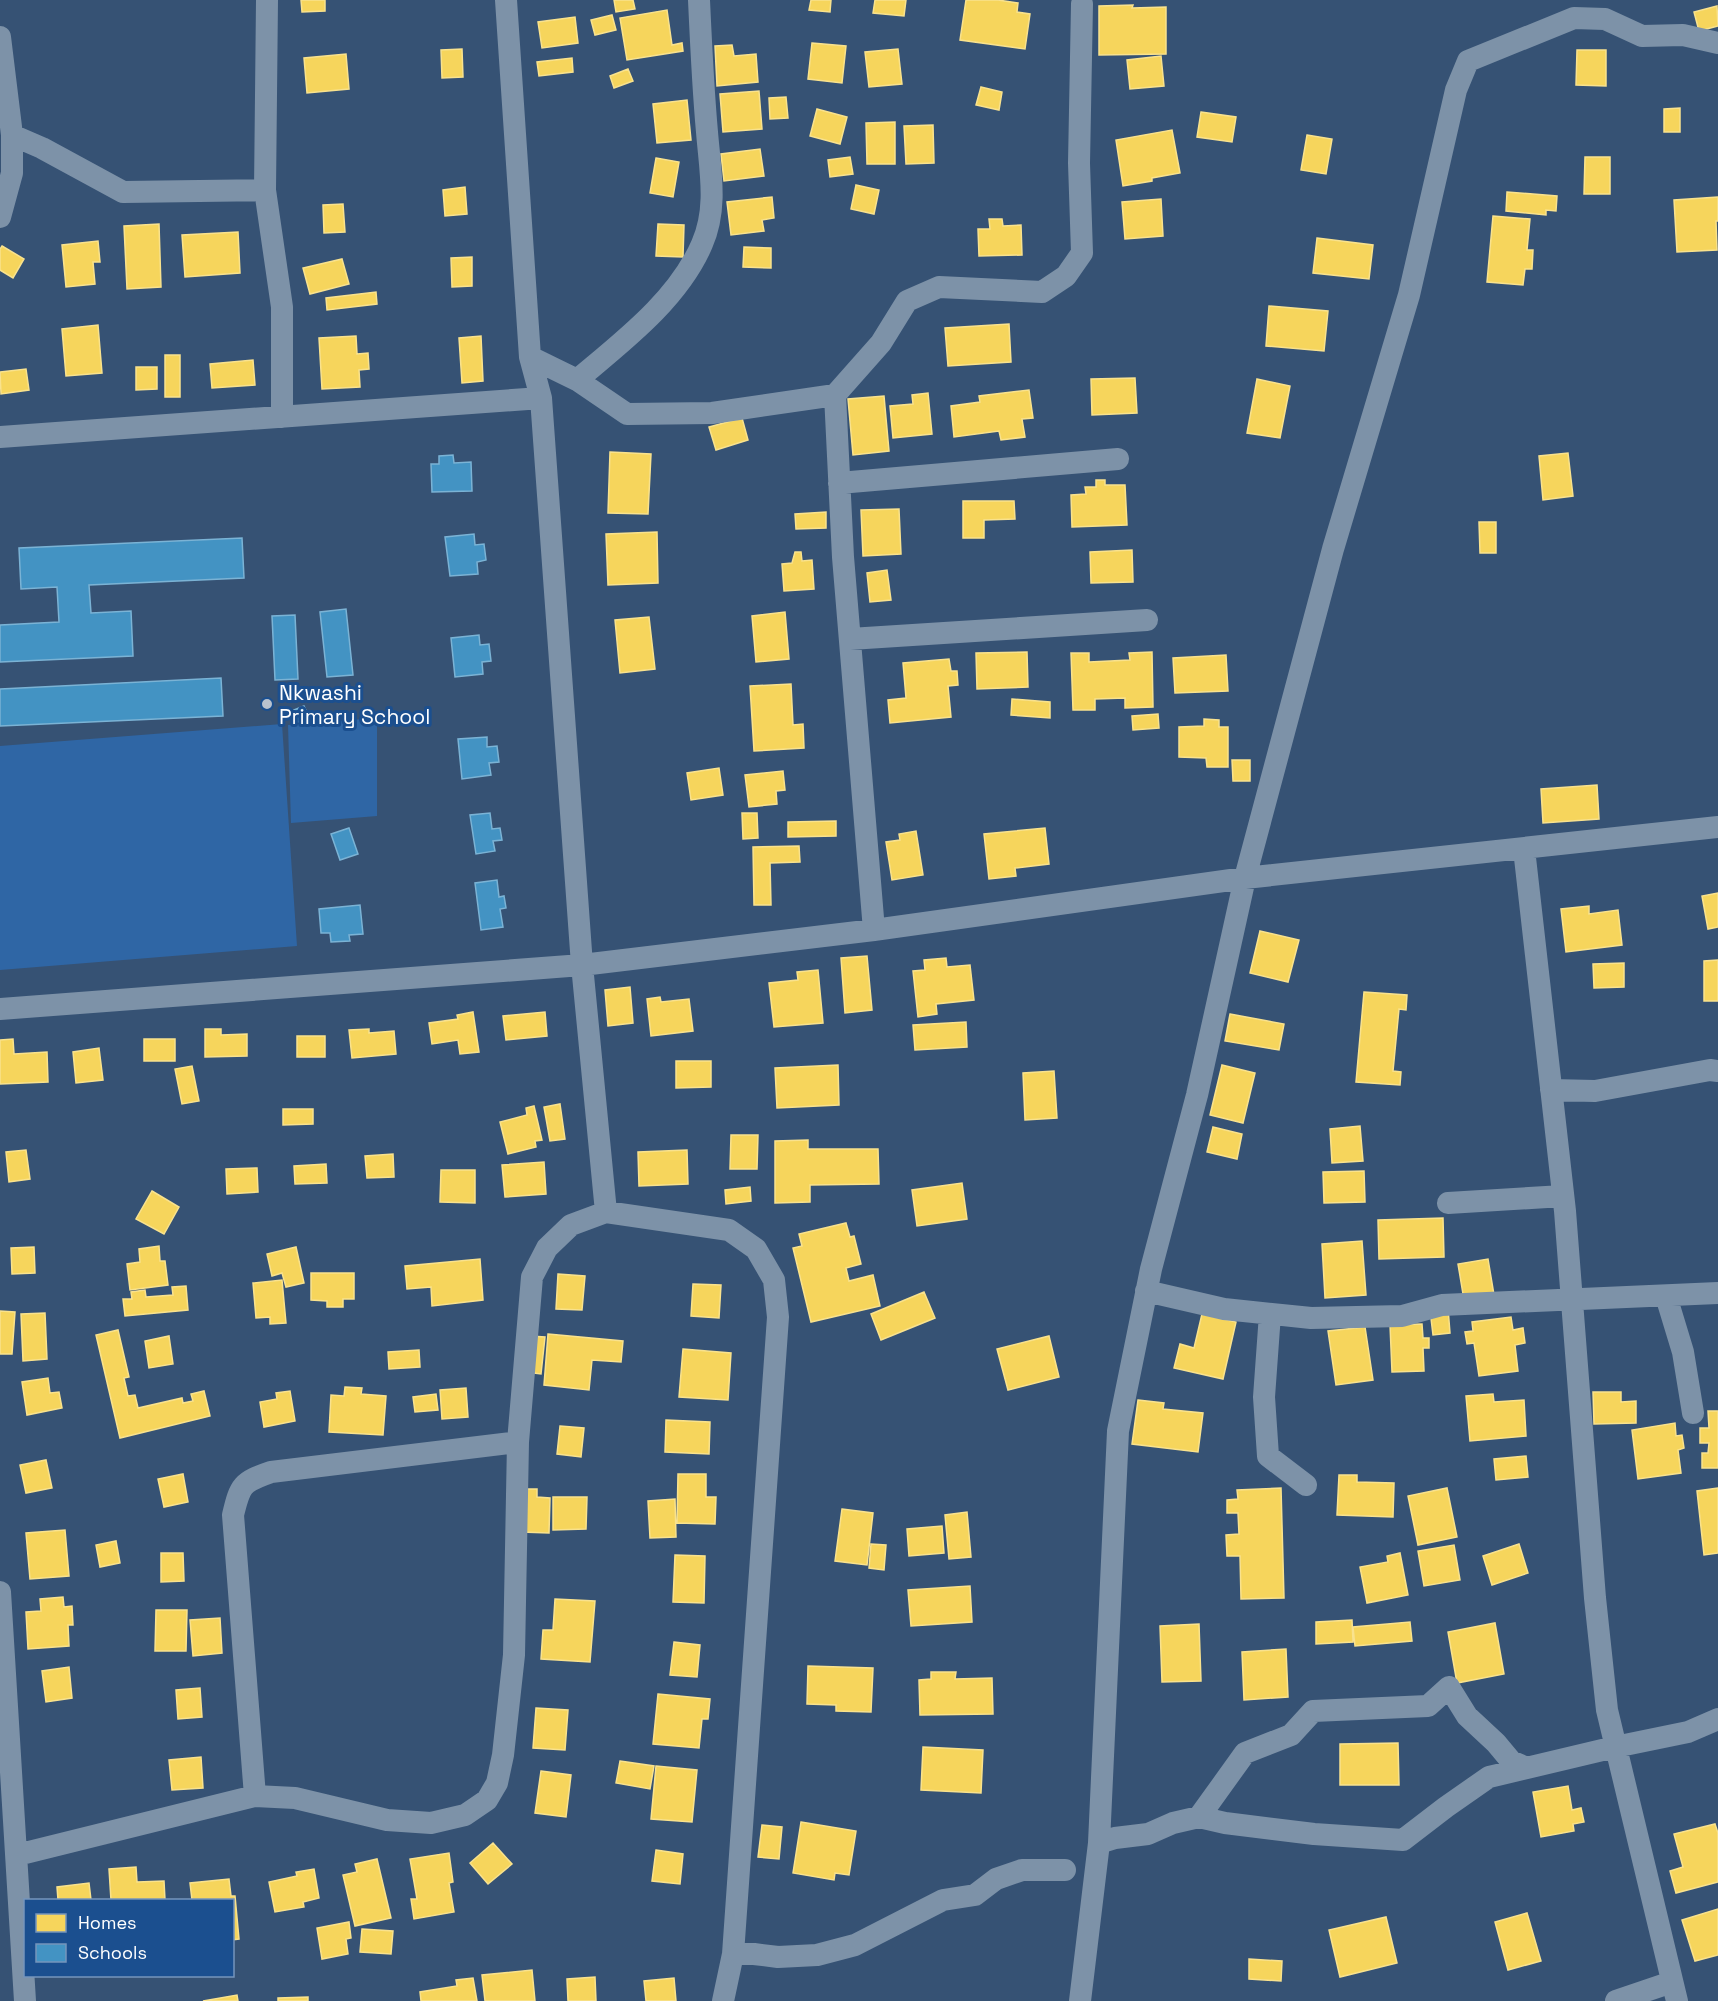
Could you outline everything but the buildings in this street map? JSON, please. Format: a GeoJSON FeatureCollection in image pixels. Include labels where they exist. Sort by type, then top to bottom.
{"type":"FeatureCollection","features":[{"type":"Feature","properties":{"kind":"street"},"geometry":{"type":"LineString","coordinates":[[267,0],[265,190],[282,307],[282,417]]}},
{"type":"Feature","properties":{"kind":"street"},"geometry":{"type":"LineString","coordinates":[[506,0],[530,357],[541,398],[582,965],[606,1212]]}},
{"type":"Feature","properties":{"kind":"street"},"geometry":{"type":"LineString","coordinates":[[577,380],[634,332],[682,280],[703,243],[713,198],[699,0]]}},
{"type":"Feature","properties":{"kind":"street"},"geometry":{"type":"LineString","coordinates":[[530,357],[577,380],[627,414],[712,414],[835,395],[880,343],[907,301],[939,287],[1042,292],[1066,276],[1082,253],[1079,163],[1082,4]]}},
{"type":"Feature","properties":{"kind":"street"},"geometry":{"type":"LineString","coordinates":[[1080,2001],[1099,1843],[1118,1431],[1146,1291],[1197,1095],[1245,878],[1333,549],[1409,295],[1456,90],[1468,61],[1574,18],[1605,19],[1642,36],[1683,35],[1718,43]]}},
{"type":"Feature","properties":{"kind":"street"},"geometry":{"type":"LineString","coordinates":[[0,38],[12,135],[12,172],[0,218]]}},
{"type":"Feature","properties":{"kind":"street"},"geometry":{"type":"LineString","coordinates":[[12,135],[42,148],[123,192],[265,190]]}},
{"type":"Feature","properties":{"kind":"street"},"geometry":{"type":"LineString","coordinates":[[835,395],[838,483],[874,930]]}},
{"type":"Feature","properties":{"kind":"street"},"geometry":{"type":"LineString","coordinates":[[0,437],[541,398]]}},
{"type":"Feature","properties":{"kind":"street"},"geometry":{"type":"LineString","coordinates":[[838,483],[1118,459]]}},
{"type":"Feature","properties":{"kind":"street"},"geometry":{"type":"LineString","coordinates":[[850,639],[1147,620]]}},
{"type":"Feature","properties":{"kind":"street"},"geometry":{"type":"LineString","coordinates":[[0,1009],[582,965],[874,930],[1245,878],[1718,827]]}},
{"type":"Feature","properties":{"kind":"street"},"geometry":{"type":"LineString","coordinates":[[1524,849],[1563,1196],[1595,1598],[1607,1710],[1674,1992],[1616,2001]]}},
{"type":"Feature","properties":{"kind":"street"},"geometry":{"type":"LineString","coordinates":[[1551,1090],[1595,1091],[1710,1070],[1718,1071]]}},
{"type":"Feature","properties":{"kind":"street"},"geometry":{"type":"LineString","coordinates":[[1448,1203],[1563,1196]]}},
{"type":"Feature","properties":{"kind":"street"},"geometry":{"type":"LineString","coordinates":[[17,1855],[255,1796],[295,1798],[387,1820],[431,1823],[465,1815],[487,1800],[496,1783],[503,1755],[514,1655],[518,1442],[532,1277],[547,1248],[571,1226],[606,1212],[729,1230],[756,1250],[774,1280],[778,1317],[733,1954],[723,2001]]}},
{"type":"Feature","properties":{"kind":"street"},"geometry":{"type":"LineString","coordinates":[[1146,1291],[1224,1309],[1311,1318],[1402,1316],[1442,1305],[1718,1293]]}},
{"type":"Feature","properties":{"kind":"street"},"geometry":{"type":"LineString","coordinates":[[1666,1296],[1683,1352],[1693,1413]]}},
{"type":"Feature","properties":{"kind":"street"},"geometry":{"type":"LineString","coordinates":[[1270,1314],[1264,1397],[1268,1456],[1306,1485]]}},
{"type":"Feature","properties":{"kind":"street"},"geometry":{"type":"LineString","coordinates":[[255,1796],[233,1515],[238,1492],[251,1479],[271,1472],[518,1442]]}},
{"type":"Feature","properties":{"kind":"street"},"geometry":{"type":"LineString","coordinates":[[0,1592],[25,2001]]}},
{"type":"Feature","properties":{"kind":"street"},"geometry":{"type":"LineString","coordinates":[[1199,1817],[1245,1753],[1291,1735],[1312,1711],[1428,1706],[1449,1687],[1467,1716],[1496,1743],[1511,1761],[1527,1768]]}},
{"type":"Feature","properties":{"kind":"street"},"geometry":{"type":"LineString","coordinates":[[1099,1843],[1114,1838],[1148,1834],[1173,1823],[1199,1817],[1225,1823],[1314,1834],[1403,1840],[1489,1778],[1615,1747],[1688,1732],[1718,1719]]}},
{"type":"Feature","properties":{"kind":"street"},"geometry":{"type":"LineString","coordinates":[[733,1954],[778,1957],[817,1954],[855,1945],[943,1900],[975,1895],[996,1878],[1022,1870],[1065,1870]]}},
{"type":"Feature","properties":{"kind":"shaded area"},"geometry":{"type":"Polygon","coordinates":[[[377,718],[377,816],[291,823],[288,725],[377,718]]]}},
{"type":"Feature","properties":{"kind":"shaded area"},"geometry":{"type":"Polygon","coordinates":[[[282,724],[297,946],[0,970],[0,746],[282,724]]]}},
{"type":"Feature","properties":{"kind":"place","name":"Nkwashi Primary School"},"geometry":{"type":"Point","coordinates":[267,704]}}]}
